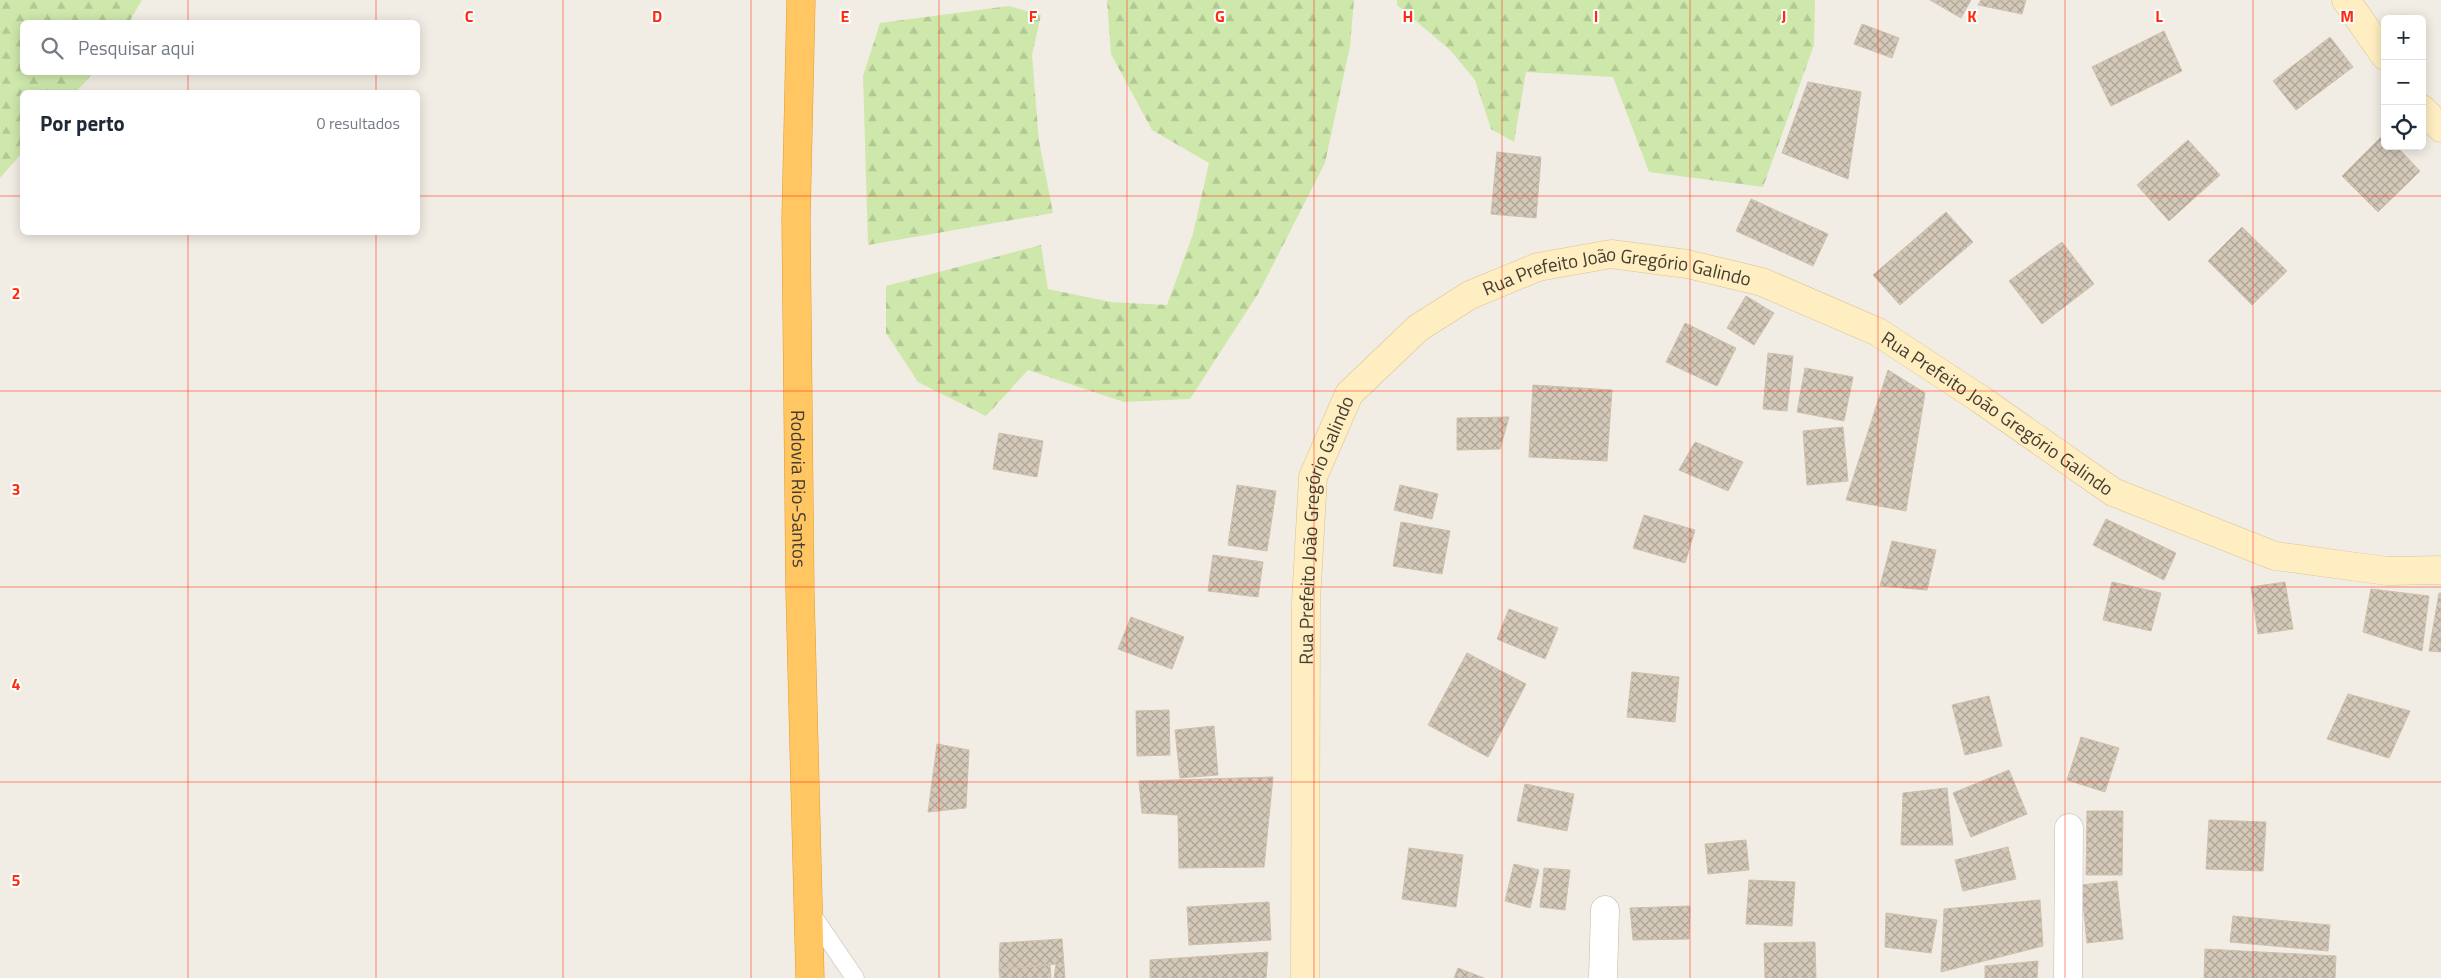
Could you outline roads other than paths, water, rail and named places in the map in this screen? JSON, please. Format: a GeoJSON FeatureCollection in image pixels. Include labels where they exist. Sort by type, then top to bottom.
{"type":"FeatureCollection","features":[{"type":"Feature","properties":{"kind":"highway","name":"Rodovia Rio-Santos"},"geometry":{"type":"LineString","coordinates":[[801,0],[796,239],[800,592],[810,978]]}},
{"type":"Feature","properties":{"kind":"main road"},"geometry":{"type":"LineString","coordinates":[[2346,0],[2381,50]]}},
{"type":"Feature","properties":{"kind":"main road"},"geometry":{"type":"LineString","coordinates":[[2426,113],[2441,128]]}},
{"type":"Feature","properties":{"kind":"main road","name":"Rua Prefeito João Gregório Galindo"},"geometry":{"type":"LineString","coordinates":[[1305,978],[1306,602],[1313,477],[1349,394],[1418,328],[1470,295],[1538,267],[1611,254],[1687,264],[1762,282],[1878,332],[1980,399],[2113,492],[2275,556],[2387,571],[2441,570]]}},
{"type":"Feature","properties":{"kind":"street"},"geometry":{"type":"LineString","coordinates":[[2068,978],[2069,828]]}},
{"type":"Feature","properties":{"kind":"street"},"geometry":{"type":"LineString","coordinates":[[1603,978],[1605,910]]}},
{"type":"Feature","properties":{"kind":"lane"},"geometry":{"type":"LineString","coordinates":[[807,908],[855,978]]}}]}
